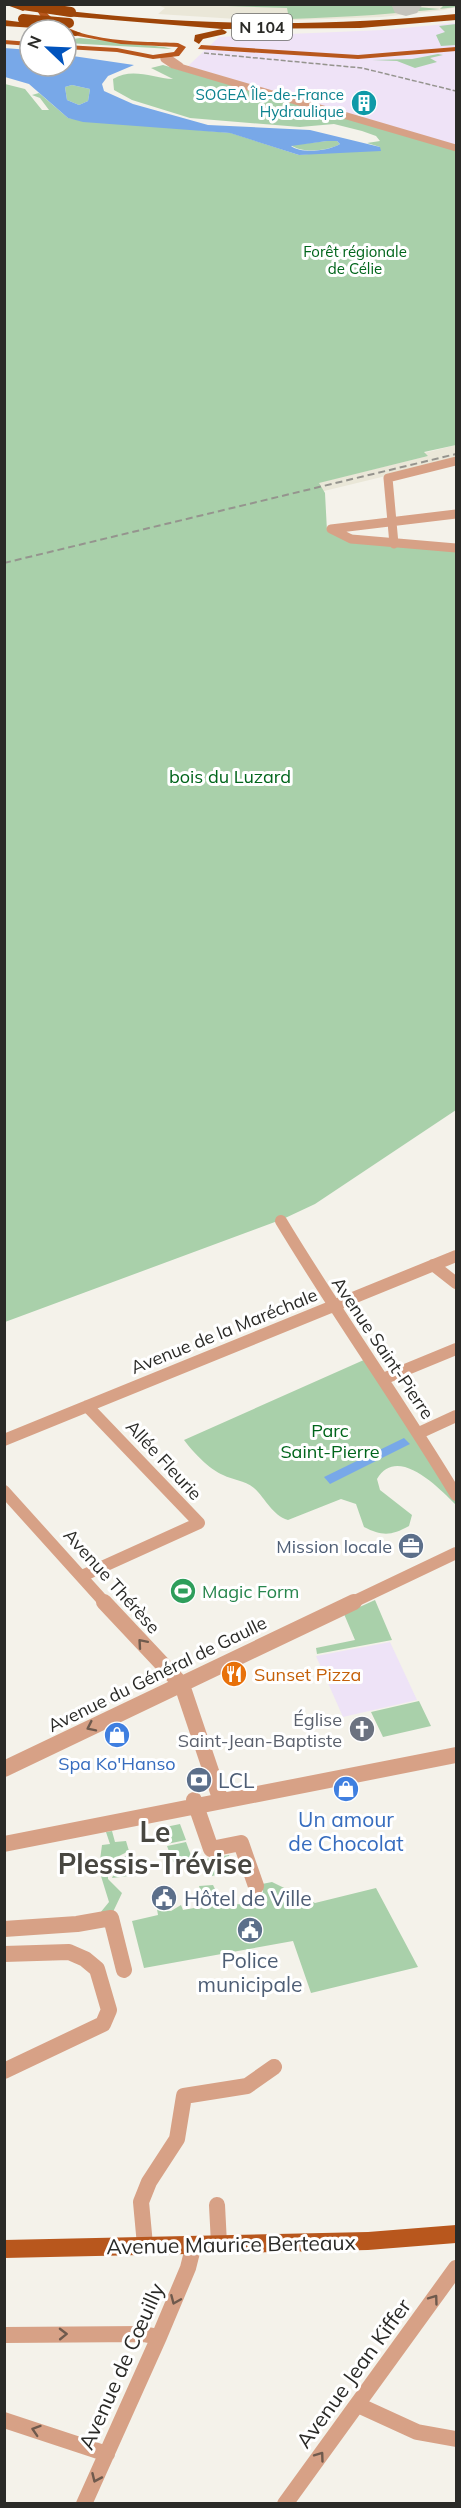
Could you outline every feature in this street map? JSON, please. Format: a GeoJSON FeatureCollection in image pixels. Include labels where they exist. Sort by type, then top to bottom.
{"type":"FeatureCollection","features":[{"type":"Feature","properties":{"kind":"highway","name":"N 104"},"geometry":{"type":"LineString","coordinates":[[7,4],[23,6],[63,18]]}},
{"type":"Feature","properties":{"kind":"highway"},"geometry":{"type":"LineString","coordinates":[[44,4],[67,18]]}},
{"type":"Feature","properties":{"kind":"highway"},"geometry":{"type":"LineString","coordinates":[[97,6],[164,18]]}},
{"type":"Feature","properties":{"kind":"highway"},"geometry":{"type":"LineString","coordinates":[[4,11],[41,15]]}},
{"type":"Feature","properties":{"kind":"highway","name":"N 104"},"geometry":{"type":"LineString","coordinates":[[78,20],[269,27],[363,25],[456,16]]}},
{"type":"Feature","properties":{"kind":"highway","name":"N 104"},"geometry":{"type":"LineString","coordinates":[[78,20],[327,24],[456,16]]}},
{"type":"Feature","properties":{"kind":"highway"},"geometry":{"type":"LineString","coordinates":[[199,45],[200,36],[210,33],[371,27],[456,16]]}},
{"type":"Feature","properties":{"kind":"highway"},"geometry":{"type":"LineString","coordinates":[[78,20],[164,18],[327,24]]}},
{"type":"Feature","properties":{"kind":"highway"},"geometry":{"type":"LineString","coordinates":[[78,20],[259,30]]}},
{"type":"Feature","properties":{"kind":"main road"},"geometry":{"type":"LineString","coordinates":[[36,4],[45,18]]}},
{"type":"Feature","properties":{"kind":"main road"},"geometry":{"type":"LineString","coordinates":[[44,4],[44,9],[52,19],[79,31],[180,48],[199,45]]}},
{"type":"Feature","properties":{"kind":"main road"},"geometry":{"type":"LineString","coordinates":[[78,24],[111,40],[180,48],[199,45],[358,57],[456,49]]}},
{"type":"Feature","properties":{"kind":"main road"},"geometry":{"type":"LineString","coordinates":[[78,48],[117,50],[171,61],[180,48]]}},
{"type":"Feature","properties":{"kind":"main road","name":"Avenue Maurice Berteaux"},"geometry":{"type":"LineString","coordinates":[[4,2249],[368,2241],[456,2234]]}},
{"type":"Feature","properties":{"kind":"street"},"geometry":{"type":"LineString","coordinates":[[171,61],[456,148]]}},
{"type":"Feature","properties":{"kind":"street"},"geometry":{"type":"LineString","coordinates":[[394,544],[389,477],[456,461]]}},
{"type":"Feature","properties":{"kind":"street"},"geometry":{"type":"LineString","coordinates":[[456,514],[331,529],[351,539],[456,548]]}},
{"type":"Feature","properties":{"kind":"street","name":"Avenue Saint-Pierre"},"geometry":{"type":"LineString","coordinates":[[281,1221],[332,1306],[419,1433],[456,1495]]}},
{"type":"Feature","properties":{"kind":"street","name":"Avenue de la Maréchale"},"geometry":{"type":"LineString","coordinates":[[4,1440],[456,1256]]}},
{"type":"Feature","properties":{"kind":"street"},"geometry":{"type":"LineString","coordinates":[[434,1265],[456,1283]]}},
{"type":"Feature","properties":{"kind":"street"},"geometry":{"type":"LineString","coordinates":[[383,1379],[456,1349]]}},
{"type":"Feature","properties":{"kind":"street","name":"Allée Fleurie"},"geometry":{"type":"LineString","coordinates":[[82,1576],[199,1523],[87,1406]]}},
{"type":"Feature","properties":{"kind":"street"},"geometry":{"type":"LineString","coordinates":[[419,1433],[456,1416]]}},
{"type":"Feature","properties":{"kind":"street","name":"Avenue Thérèse"},"geometry":{"type":"LineString","coordinates":[[4,1491],[169,1674],[182,1685],[220,1797]]}},
{"type":"Feature","properties":{"kind":"street","name":"Avenue du Général de Gaulle"},"geometry":{"type":"LineString","coordinates":[[4,1769],[456,1553]]}},
{"type":"Feature","properties":{"kind":"street"},"geometry":{"type":"LineString","coordinates":[[4,1844],[456,1747]]}},
{"type":"Feature","properties":{"kind":"street"},"geometry":{"type":"LineString","coordinates":[[220,1797],[456,1755]]}},
{"type":"Feature","properties":{"kind":"street"},"geometry":{"type":"LineString","coordinates":[[4,1836],[195,1802]]}},
{"type":"Feature","properties":{"kind":"street"},"geometry":{"type":"LineString","coordinates":[[195,1802],[211,1849],[241,1843],[256,1886]]}},
{"type":"Feature","properties":{"kind":"street"},"geometry":{"type":"LineString","coordinates":[[4,1929],[77,1924],[111,1918],[124,1970]]}},
{"type":"Feature","properties":{"kind":"street"},"geometry":{"type":"LineString","coordinates":[[4,1954],[69,1952],[85,1959],[97,1969],[109,2010],[104,2024],[4,2071]]}},
{"type":"Feature","properties":{"kind":"street"},"geometry":{"type":"LineString","coordinates":[[145,2245],[141,2202],[149,2182],[177,2139],[184,2096],[246,2086],[274,2067]]}},
{"type":"Feature","properties":{"kind":"street"},"geometry":{"type":"LineString","coordinates":[[217,2205],[219,2244]]}},
{"type":"Feature","properties":{"kind":"street","name":"Avenue de Cœuilly"},"geometry":{"type":"LineString","coordinates":[[84,2504],[159,2337],[188,2268],[194,2244]]}},
{"type":"Feature","properties":{"kind":"street","name":"Avenue Jean Kiffer"},"geometry":{"type":"LineString","coordinates":[[285,2504],[456,2268]]}},
{"type":"Feature","properties":{"kind":"street"},"geometry":{"type":"LineString","coordinates":[[4,2335],[142,2334],[159,2337]]}},
{"type":"Feature","properties":{"kind":"street"},"geometry":{"type":"LineString","coordinates":[[358,2405],[413,2432],[434,2438],[456,2439]]}},
{"type":"Feature","properties":{"kind":"street"},"geometry":{"type":"LineString","coordinates":[[4,2420],[107,2454]]}},
{"type":"Feature","properties":{"kind":"shaded area"},"geometry":{"type":"Polygon","coordinates":[[[456,4],[456,7],[444,10],[382,17],[269,21],[158,14],[165,8],[157,5],[456,4]]]}},
{"type":"Feature","properties":{"kind":"shaded area"},"geometry":{"type":"Polygon","coordinates":[[[456,23],[456,145],[188,66],[219,37],[383,30],[456,23]]]}},
{"type":"Feature","properties":{"kind":"shaded area"},"geometry":{"type":"Polygon","coordinates":[[[456,445],[456,459],[324,491],[312,491],[4,559],[428,456],[424,453],[456,445]]]}},
{"type":"Feature","properties":{"kind":"shaded area"},"geometry":{"type":"Polygon","coordinates":[[[390,1642],[417,1700],[343,1717],[316,1656],[390,1642]]]}},
{"type":"Feature","properties":{"kind":"green space"},"geometry":{"type":"Polygon","coordinates":[[[384,4],[439,9],[289,19],[287,8],[198,5],[384,4]]]}},
{"type":"Feature","properties":{"kind":"green space"},"geometry":{"type":"Polygon","coordinates":[[[444,5],[456,5],[456,7],[440,9],[444,5]]]}},
{"type":"Feature","properties":{"kind":"green space"},"geometry":{"type":"Polygon","coordinates":[[[456,24],[456,45],[441,46],[436,35],[445,32],[439,26],[456,24]]]}},
{"type":"Feature","properties":{"kind":"green space"},"geometry":{"type":"Polygon","coordinates":[[[78,38],[164,47],[172,49],[78,44],[78,38]]]}},
{"type":"Feature","properties":{"kind":"green space"},"geometry":{"type":"Polygon","coordinates":[[[443,55],[430,58],[437,62],[415,68],[397,61],[372,60],[412,59],[443,55]]]}},
{"type":"Feature","properties":{"kind":"green space","name":"bois du Luzard"},"geometry":{"type":"Polygon","coordinates":[[[163,65],[456,150],[456,445],[424,452],[428,456],[319,483],[325,493],[327,531],[456,550],[456,1110],[315,1204],[283,1219],[5,1322],[5,84],[25,89],[42,110],[49,110],[40,98],[32,95],[39,93],[68,118],[231,133],[299,155],[380,147],[367,143],[380,141],[376,136],[334,124],[300,127],[190,118],[132,100],[114,90],[113,79],[128,74],[173,79],[151,68],[163,65]]]}},
{"type":"Feature","properties":{"kind":"green space"},"geometry":{"type":"Polygon","coordinates":[[[72,85],[90,89],[88,101],[79,105],[67,100],[65,87],[72,85]]]}},
{"type":"Feature","properties":{"kind":"green space"},"geometry":{"type":"Polygon","coordinates":[[[337,141],[340,144],[315,150],[302,150],[291,145],[337,141]]]}},
{"type":"Feature","properties":{"kind":"green space","name":"Parc Saint-Pierre"},"geometry":{"type":"Polygon","coordinates":[[[366,1359],[456,1496],[455,1504],[428,1480],[406,1467],[395,1466],[385,1470],[377,1479],[380,1490],[412,1515],[409,1526],[403,1529],[386,1534],[364,1527],[356,1504],[341,1499],[288,1520],[282,1518],[273,1511],[254,1488],[212,1469],[184,1440],[366,1359]]]}},
{"type":"Feature","properties":{"kind":"green space"},"geometry":{"type":"Polygon","coordinates":[[[375,1600],[392,1640],[317,1654],[316,1648],[355,1640],[344,1614],[375,1600]]]}},
{"type":"Feature","properties":{"kind":"green space"},"geometry":{"type":"Polygon","coordinates":[[[419,1701],[431,1726],[383,1737],[371,1712],[419,1701]]]}},
{"type":"Feature","properties":{"kind":"green space"},"geometry":{"type":"Polygon","coordinates":[[[180,1824],[186,1840],[167,1844],[161,1828],[180,1824]]]}},
{"type":"Feature","properties":{"kind":"green space"},"geometry":{"type":"Polygon","coordinates":[[[112,1831],[115,1842],[126,1841],[129,1851],[119,1856],[108,1875],[108,1879],[122,1893],[113,1912],[100,1913],[109,1902],[96,1860],[100,1860],[102,1845],[110,1844],[106,1832],[112,1831]]]}},
{"type":"Feature","properties":{"kind":"green space"},"geometry":{"type":"Polygon","coordinates":[[[186,1842],[192,1858],[173,1862],[167,1846],[186,1842]]]}},
{"type":"Feature","properties":{"kind":"green space"},"geometry":{"type":"Polygon","coordinates":[[[130,1853],[137,1875],[112,1878],[121,1859],[130,1853]]]}},
{"type":"Feature","properties":{"kind":"green space"},"geometry":{"type":"Polygon","coordinates":[[[229,1855],[234,1871],[212,1876],[206,1859],[229,1855]]]}},
{"type":"Feature","properties":{"kind":"green space"},"geometry":{"type":"Polygon","coordinates":[[[272,1882],[315,1903],[376,1888],[418,1967],[311,1993],[293,1941],[144,1968],[132,1921],[158,1915],[157,1909],[171,1911],[181,1905],[183,1910],[205,1906],[199,1886],[213,1885],[220,1899],[232,1904],[243,1904],[263,1892],[262,1884],[272,1882]]]}},
{"type":"Feature","properties":{"kind":"water"},"geometry":{"type":"Polygon","coordinates":[[[4,48],[18,49],[18,78],[78,78],[78,57],[134,65],[108,76],[102,84],[104,91],[133,104],[208,125],[310,130],[380,147],[381,151],[299,155],[230,133],[83,122],[68,118],[29,84],[5,77],[4,48]],[[72,85],[65,87],[67,100],[79,105],[88,101],[90,89],[72,85]],[[337,141],[291,146],[315,151],[340,144],[337,141]]]}},
{"type":"Feature","properties":{"kind":"water"},"geometry":{"type":"Polygon","coordinates":[[[404,1438],[410,1444],[330,1484],[324,1477],[404,1438]]]}},
{"type":"Feature","properties":{"kind":"railway"},"geometry":{"type":"LineString","coordinates":[[204,53],[362,68],[456,91]]}},
{"type":"Feature","properties":{"kind":"railway"},"geometry":{"type":"LineString","coordinates":[[4,563],[456,454]]}},
{"type":"Feature","properties":{"kind":"place","name":"SOGEA Île-de-France Hydraulique"},"geometry":{"type":"Point","coordinates":[364,103]}},
{"type":"Feature","properties":{"kind":"place","name":"Mission locale"},"geometry":{"type":"Point","coordinates":[411,1546]}},
{"type":"Feature","properties":{"kind":"place","name":"Magic Form"},"geometry":{"type":"Point","coordinates":[183,1591]}},
{"type":"Feature","properties":{"kind":"place","name":"Sunset Pizza"},"geometry":{"type":"Point","coordinates":[234,1674]}},
{"type":"Feature","properties":{"kind":"place","name":"Église Saint-Jean-Baptiste"},"geometry":{"type":"Point","coordinates":[362,1729]}},
{"type":"Feature","properties":{"kind":"place","name":"Spa Ko'Hanso"},"geometry":{"type":"Point","coordinates":[117,1735]}},
{"type":"Feature","properties":{"kind":"place","name":"LCL"},"geometry":{"type":"Point","coordinates":[199,1780]}},
{"type":"Feature","properties":{"kind":"place","name":"Un amour de Chocolat"},"geometry":{"type":"Point","coordinates":[346,1789]}},
{"type":"Feature","properties":{"kind":"place","name":"Hôtel de Ville"},"geometry":{"type":"Point","coordinates":[164,1898]}},
{"type":"Feature","properties":{"kind":"place","name":"Police municipale"},"geometry":{"type":"Point","coordinates":[250,1930]}},
{"type":"Feature","properties":{"kind":"district","name":"Le Plessis-Trévise"},"geometry":{"type":"Point","coordinates":[155,1847]}},
{"type":"Feature","properties":{"kind":"park label","name":"Forêt régionale de Célie"},"geometry":{"type":"Point","coordinates":[355,260]}}]}
